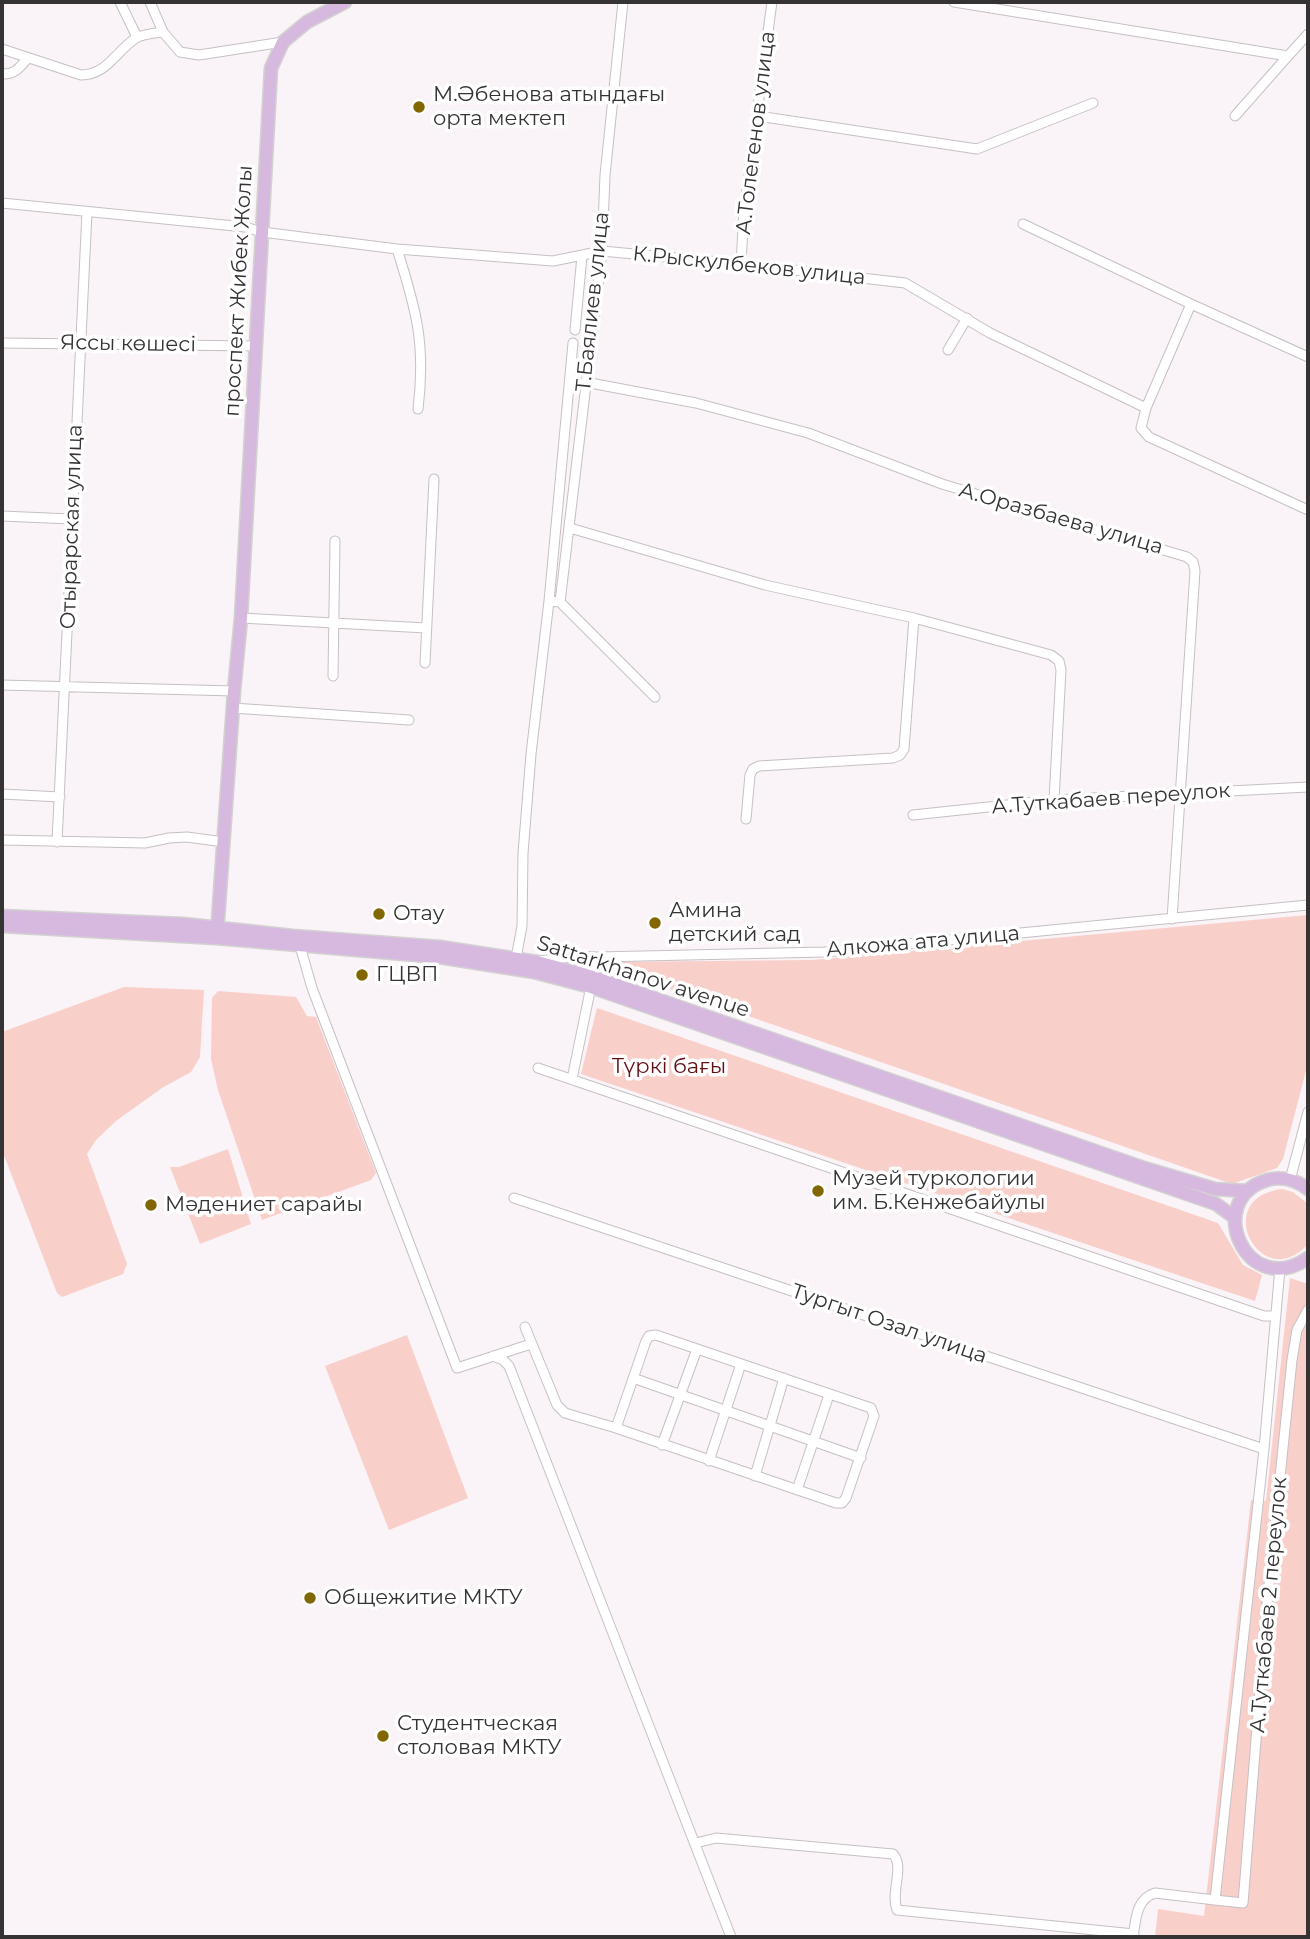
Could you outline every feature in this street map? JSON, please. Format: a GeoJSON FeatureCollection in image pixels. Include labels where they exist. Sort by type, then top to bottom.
{"type":"FeatureCollection","features":[{"type":"Feature","properties":{"kind":"main road"},"geometry":{"type":"LineString","coordinates":[[283,42],[307,22],[345,2]]}},
{"type":"Feature","properties":{"kind":"main road","name":"проспект Жибек Жолы"},"geometry":{"type":"LineString","coordinates":[[217,932],[241,618],[271,68],[283,42]]}},
{"type":"Feature","properties":{"kind":"main road","name":"Sattarkhanov avenue"},"geometry":{"type":"LineString","coordinates":[[2,916],[440,947],[537,962],[1216,1204],[1235,1218]]}},
{"type":"Feature","properties":{"kind":"main road","name":"Sattarkhanov avenue"},"geometry":{"type":"LineString","coordinates":[[2,926],[217,932],[300,946],[439,957],[592,982],[1144,1168],[1215,1189],[1248,1191]]}},
{"type":"Feature","properties":{"kind":"main road"},"geometry":{"type":"LineString","coordinates":[[1308,1189],[1290,1180],[1268,1180],[1248,1191],[1235,1218],[1238,1240],[1246,1253],[1265,1266],[1280,1268],[1295,1265],[1308,1258]]}},
{"type":"Feature","properties":{"kind":"street"},"geometry":{"type":"LineString","coordinates":[[120,2],[137,37]]}},
{"type":"Feature","properties":{"kind":"street"},"geometry":{"type":"LineString","coordinates":[[150,2],[163,32],[180,52],[199,55],[283,42]]}},
{"type":"Feature","properties":{"kind":"street","name":"Т.Баялиев улица"},"geometry":{"type":"LineString","coordinates":[[560,602],[602,251],[605,175],[623,2]]}},
{"type":"Feature","properties":{"kind":"street","name":"А.Толегенов улица"},"geometry":{"type":"LineString","coordinates":[[741,264],[744,210],[772,2]]}},
{"type":"Feature","properties":{"kind":"street"},"geometry":{"type":"LineString","coordinates":[[954,2],[1288,56]]}},
{"type":"Feature","properties":{"kind":"street"},"geometry":{"type":"LineString","coordinates":[[2,49],[88,75],[102,70],[137,37],[163,32]]}},
{"type":"Feature","properties":{"kind":"street"},"geometry":{"type":"LineString","coordinates":[[1235,116],[1308,34]]}},
{"type":"Feature","properties":{"kind":"street"},"geometry":{"type":"LineString","coordinates":[[2,74],[17,71],[28,58]]}},
{"type":"Feature","properties":{"kind":"street"},"geometry":{"type":"LineString","coordinates":[[758,116],[977,149],[1093,103]]}},
{"type":"Feature","properties":{"kind":"street","name":"К.Рыскулбеков улица"},"geometry":{"type":"LineString","coordinates":[[2,203],[245,227],[262,232],[397,248],[553,261],[602,251],[905,283],[990,333],[1146,408]]}},
{"type":"Feature","properties":{"kind":"street","name":"Отырарская улица"},"geometry":{"type":"LineString","coordinates":[[58,842],[87,212]]}},
{"type":"Feature","properties":{"kind":"street"},"geometry":{"type":"LineString","coordinates":[[1023,224],[1308,357]]}},
{"type":"Feature","properties":{"kind":"street"},"geometry":{"type":"LineString","coordinates":[[397,248],[421,340],[422,374],[418,409]]}},
{"type":"Feature","properties":{"kind":"street","name":"Т.Баялиев улица"},"geometry":{"type":"LineString","coordinates":[[575,330],[582,256]]}},
{"type":"Feature","properties":{"kind":"street"},"geometry":{"type":"LineString","coordinates":[[1191,304],[1146,408],[1141,428],[1149,437],[1308,510]]}},
{"type":"Feature","properties":{"kind":"street"},"geometry":{"type":"LineString","coordinates":[[948,350],[967,318]]}},
{"type":"Feature","properties":{"kind":"street","name":"Яссы көшесі"},"geometry":{"type":"LineString","coordinates":[[2,342],[255,345]]}},
{"type":"Feature","properties":{"kind":"street","name":"Т.Баялиев улица"},"geometry":{"type":"LineString","coordinates":[[516,958],[522,926],[523,853],[531,754],[549,601],[573,343]]}},
{"type":"Feature","properties":{"kind":"street","name":"А.Оразбаева улица"},"geometry":{"type":"LineString","coordinates":[[585,382],[696,403],[808,433],[942,484],[1187,556],[1193,562],[1195,571],[1178,794],[1172,919]]}},
{"type":"Feature","properties":{"kind":"street"},"geometry":{"type":"LineString","coordinates":[[425,663],[434,479]]}},
{"type":"Feature","properties":{"kind":"street"},"geometry":{"type":"LineString","coordinates":[[2,516],[71,519]]}},
{"type":"Feature","properties":{"kind":"street"},"geometry":{"type":"LineString","coordinates":[[570,528],[765,585],[914,618],[1051,655],[1059,661],[1061,670],[1054,800]]}},
{"type":"Feature","properties":{"kind":"street"},"geometry":{"type":"LineString","coordinates":[[333,676],[335,541]]}},
{"type":"Feature","properties":{"kind":"street"},"geometry":{"type":"LineString","coordinates":[[549,601],[560,602],[655,697]]}},
{"type":"Feature","properties":{"kind":"street"},"geometry":{"type":"LineString","coordinates":[[241,618],[426,628]]}},
{"type":"Feature","properties":{"kind":"street"},"geometry":{"type":"LineString","coordinates":[[746,819],[750,775],[753,769],[759,766],[893,758],[900,755],[904,749],[914,618]]}},
{"type":"Feature","properties":{"kind":"street"},"geometry":{"type":"LineString","coordinates":[[2,685],[234,691]]}},
{"type":"Feature","properties":{"kind":"street"},"geometry":{"type":"LineString","coordinates":[[233,708],[409,720]]}},
{"type":"Feature","properties":{"kind":"street","name":"А.Туткабаев переулок"},"geometry":{"type":"LineString","coordinates":[[913,815],[1054,800],[1308,787]]}},
{"type":"Feature","properties":{"kind":"street"},"geometry":{"type":"LineString","coordinates":[[2,794],[60,797]]}},
{"type":"Feature","properties":{"kind":"street"},"geometry":{"type":"LineString","coordinates":[[2,841],[145,843],[187,837],[224,842]]}},
{"type":"Feature","properties":{"kind":"street","name":"Алкожа ата улица"},"geometry":{"type":"LineString","coordinates":[[537,962],[577,956],[825,951],[1308,905]]}},
{"type":"Feature","properties":{"kind":"street"},"geometry":{"type":"LineString","coordinates":[[300,946],[312,988],[457,1368],[531,1344]]}},
{"type":"Feature","properties":{"kind":"street"},"geometry":{"type":"LineString","coordinates":[[572,1079],[597,957]]}},
{"type":"Feature","properties":{"kind":"street"},"geometry":{"type":"LineString","coordinates":[[538,1068],[1264,1316],[1275,1316]]}},
{"type":"Feature","properties":{"kind":"street"},"geometry":{"type":"LineString","coordinates":[[1290,1180],[1308,1112]]}},
{"type":"Feature","properties":{"kind":"street","name":"Тургыт Озал улица"},"geometry":{"type":"LineString","coordinates":[[514,1198],[1264,1449]]}},
{"type":"Feature","properties":{"kind":"street"},"geometry":{"type":"LineString","coordinates":[[696,1843],[716,1838],[893,1854],[897,1857],[898,1864],[894,1892],[897,1909],[1133,1936],[1140,1902],[1146,1895],[1155,1893],[1215,1900],[1264,1449],[1280,1268]]}},
{"type":"Feature","properties":{"kind":"street","name":"А.Туткабаев 2 переулок"},"geometry":{"type":"LineString","coordinates":[[1215,1900],[1243,1903],[1266,1614],[1292,1360],[1297,1330],[1308,1310]]}},
{"type":"Feature","properties":{"kind":"street"},"geometry":{"type":"LineString","coordinates":[[525,1327],[560,1410],[836,1503],[842,1503],[846,1498],[874,1411],[656,1335],[649,1336],[616,1427]]}},
{"type":"Feature","properties":{"kind":"street"},"geometry":{"type":"LineString","coordinates":[[662,1445],[697,1349]]}},
{"type":"Feature","properties":{"kind":"street"},"geometry":{"type":"LineString","coordinates":[[493,1356],[509,1366],[731,1937]]}},
{"type":"Feature","properties":{"kind":"street"},"geometry":{"type":"LineString","coordinates":[[709,1461],[741,1364]]}},
{"type":"Feature","properties":{"kind":"street"},"geometry":{"type":"LineString","coordinates":[[633,1378],[861,1458]]}},
{"type":"Feature","properties":{"kind":"street"},"geometry":{"type":"LineString","coordinates":[[755,1476],[784,1378]]}},
{"type":"Feature","properties":{"kind":"street"},"geometry":{"type":"LineString","coordinates":[[797,1490],[829,1395]]}},
{"type":"Feature","properties":{"kind":"green space"},"geometry":{"type":"Polygon","coordinates":[[[1308,915],[1308,1063],[1283,1159],[1277,1168],[1232,1184],[610,968],[610,962],[812,960],[1308,915]]]}},
{"type":"Feature","properties":{"kind":"green space"},"geometry":{"type":"Polygon","coordinates":[[[124,987],[204,990],[200,1057],[191,1072],[162,1088],[116,1121],[96,1140],[87,1154],[127,1264],[123,1274],[62,1297],[57,1293],[2,1150],[2,1032],[124,987]]]}},
{"type":"Feature","properties":{"kind":"green space"},"geometry":{"type":"Polygon","coordinates":[[[218,991],[296,997],[307,1016],[316,1017],[376,1173],[371,1180],[262,1220],[218,1090],[211,1059],[212,998],[218,991]]]}},
{"type":"Feature","properties":{"kind":"green space","name":"Түркі бағы"},"geometry":{"type":"Polygon","coordinates":[[[597,1008],[1218,1223],[1243,1265],[1262,1275],[1255,1301],[581,1074],[597,1008]]]}},
{"type":"Feature","properties":{"kind":"green space"},"geometry":{"type":"Polygon","coordinates":[[[228,1149],[251,1224],[200,1244],[170,1167],[179,1167],[228,1149]]]}},
{"type":"Feature","properties":{"kind":"green space"},"geometry":{"type":"Polygon","coordinates":[[[1282,1189],[1293,1192],[1308,1204],[1308,1244],[1291,1257],[1274,1259],[1260,1252],[1250,1239],[1246,1224],[1249,1209],[1260,1196],[1282,1189]]]}},
{"type":"Feature","properties":{"kind":"green space"},"geometry":{"type":"Polygon","coordinates":[[[1290,1278],[1308,1284],[1308,1937],[1155,1937],[1158,1909],[1204,1916],[1251,1500],[1266,1501],[1290,1278]]]}},
{"type":"Feature","properties":{"kind":"green space"},"geometry":{"type":"Polygon","coordinates":[[[407,1335],[468,1498],[389,1530],[325,1366],[407,1335]]]}},
{"type":"Feature","properties":{"kind":"place","name":"М.Әбенова атындағы орта мектеп"},"geometry":{"type":"Point","coordinates":[419,107]}},
{"type":"Feature","properties":{"kind":"place","name":"Отау"},"geometry":{"type":"Point","coordinates":[379,914]}},
{"type":"Feature","properties":{"kind":"place","name":"Амина детский сад"},"geometry":{"type":"Point","coordinates":[655,923]}},
{"type":"Feature","properties":{"kind":"place","name":"ГЦВП"},"geometry":{"type":"Point","coordinates":[362,975]}},
{"type":"Feature","properties":{"kind":"place","name":"Музей туркологии им. Б.Кенжебайулы"},"geometry":{"type":"Point","coordinates":[818,1191]}},
{"type":"Feature","properties":{"kind":"place","name":"Мәдениет сарайы"},"geometry":{"type":"Point","coordinates":[151,1205]}},
{"type":"Feature","properties":{"kind":"place","name":"Общежитие МКТУ"},"geometry":{"type":"Point","coordinates":[310,1598]}},
{"type":"Feature","properties":{"kind":"place","name":"Студентческая столовая МКТУ"},"geometry":{"type":"Point","coordinates":[383,1736]}}]}
